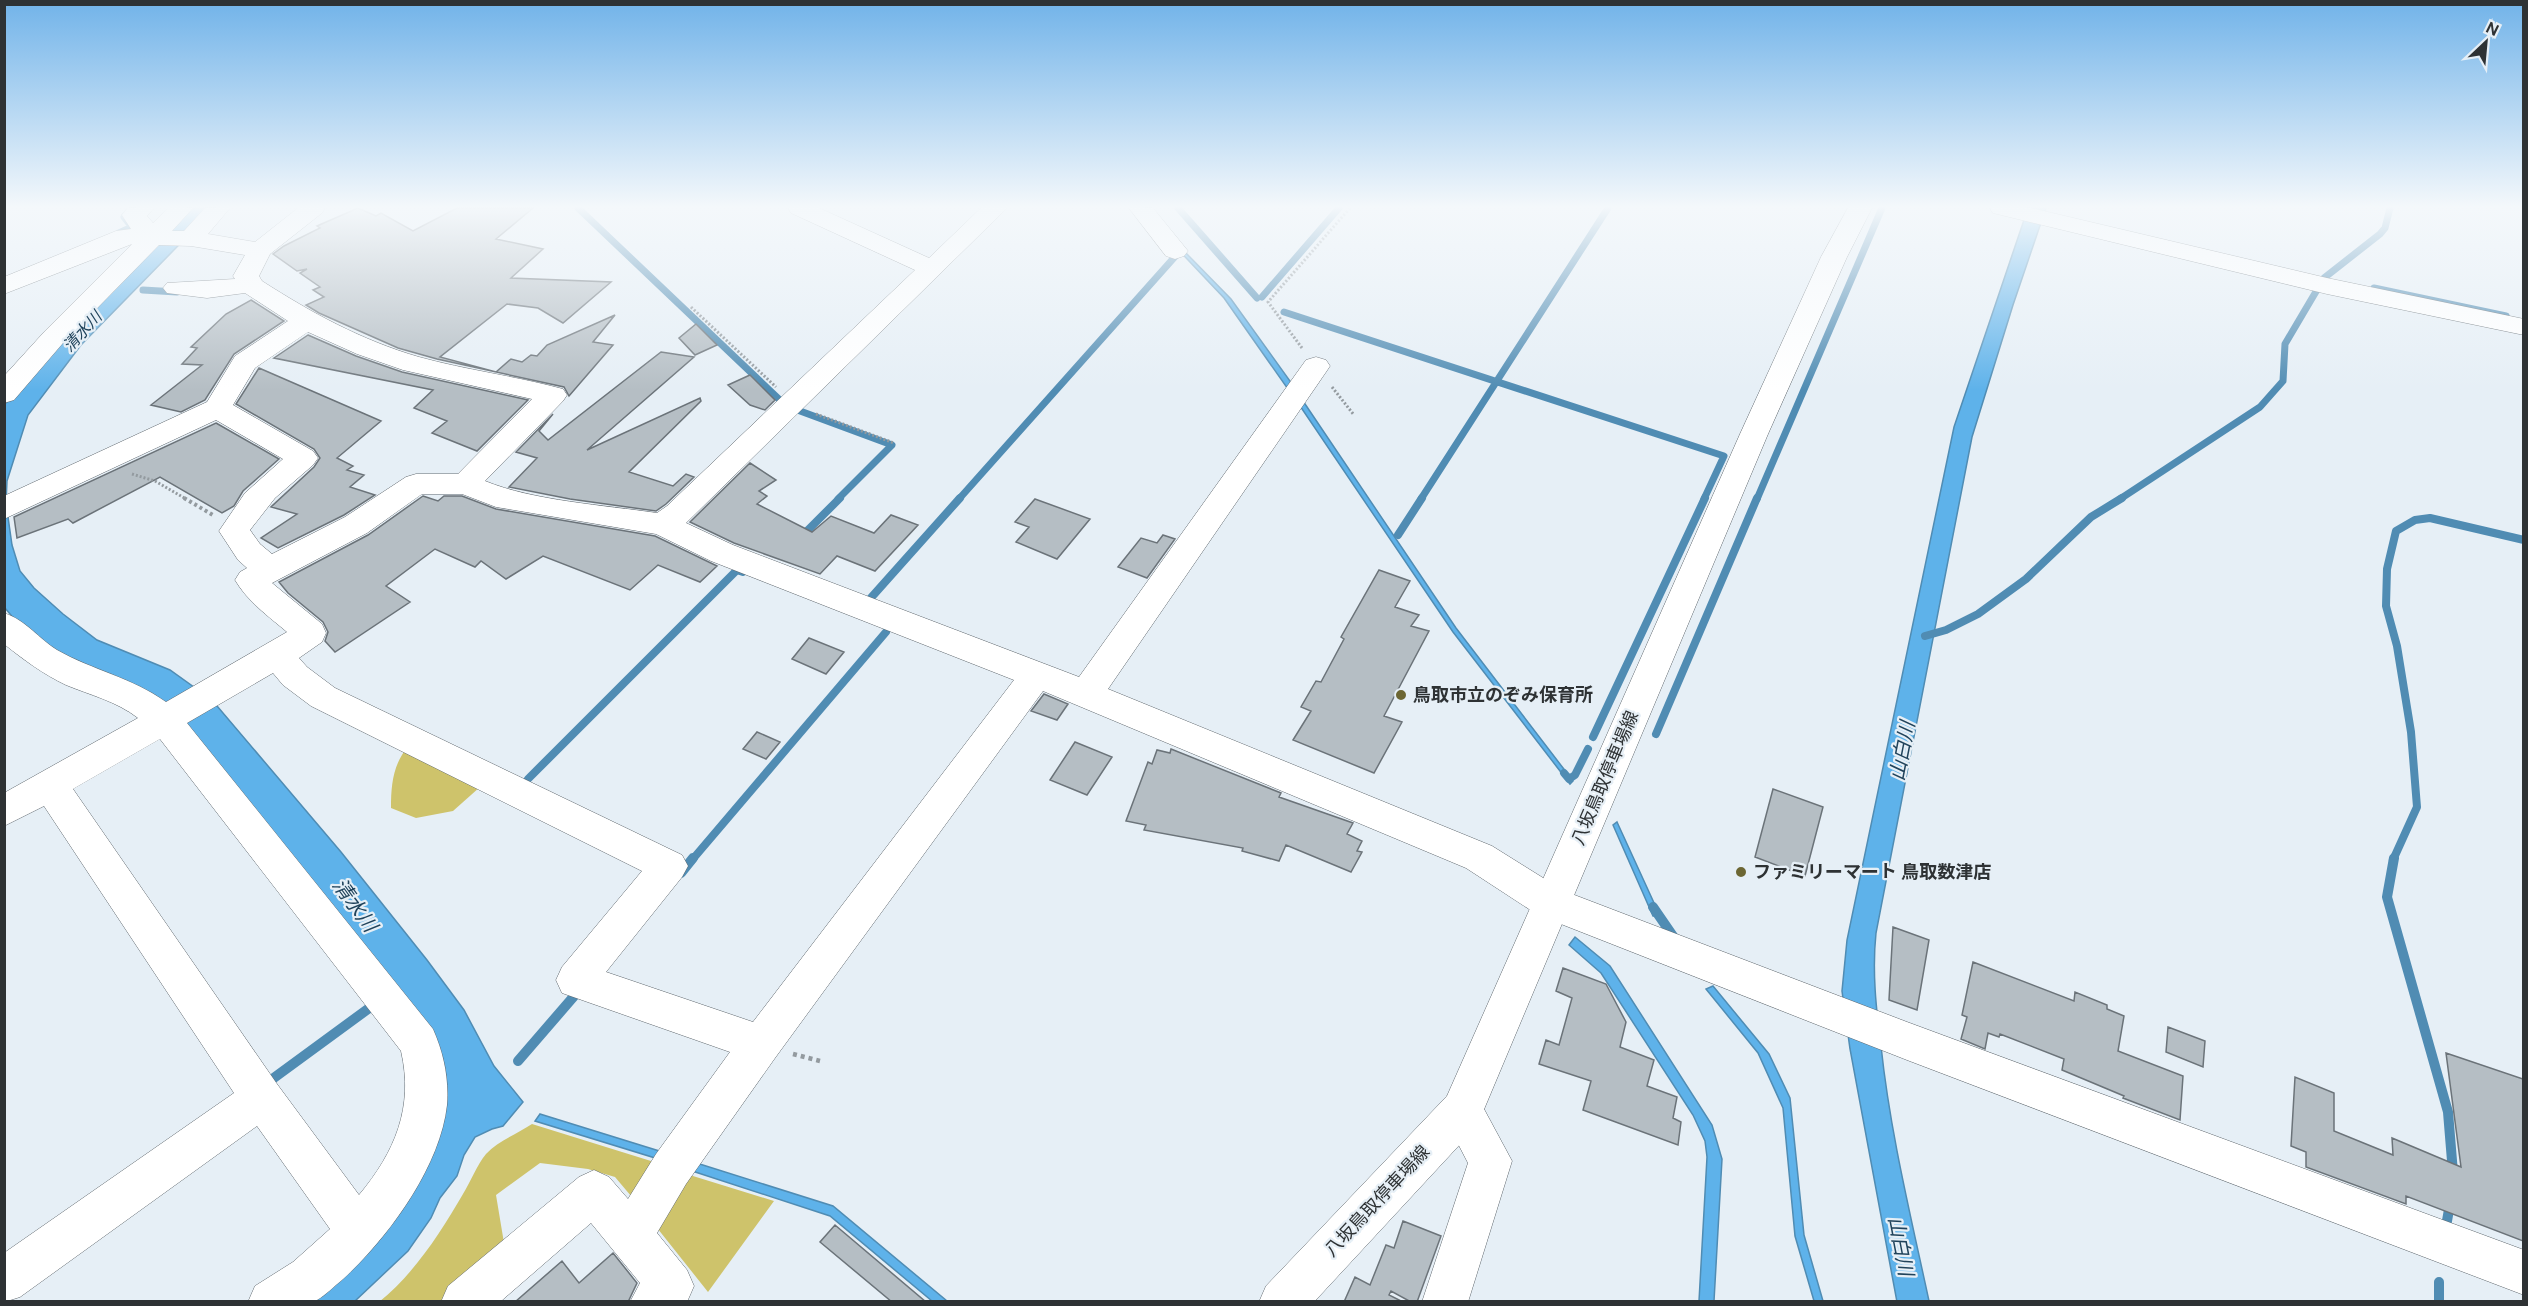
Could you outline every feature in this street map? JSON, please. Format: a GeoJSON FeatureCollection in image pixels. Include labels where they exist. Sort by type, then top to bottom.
{"type":"FeatureCollection","features":[{"type":"Feature","properties":{"kind":"street"},"geometry":{"type":"LineString","coordinates":[[4,286],[45,269]]}},
{"type":"Feature","properties":{"kind":"street"},"geometry":{"type":"LineString","coordinates":[[4,394],[118,269]]}},
{"type":"Feature","properties":{"kind":"street"},"geometry":{"type":"LineString","coordinates":[[250,269],[246,276],[250,285],[306,321],[339,337],[413,364],[553,395],[465,484]]}},
{"type":"Feature","properties":{"kind":"street"},"geometry":{"type":"LineString","coordinates":[[662,524],[678,513],[930,269]]}},
{"type":"Feature","properties":{"kind":"street","name":"八坂鳥取停車場線"},"geometry":{"type":"LineString","coordinates":[[1282,1302],[1462,1111],[1754,434],[1829,269]]}},
{"type":"Feature","properties":{"kind":"street"},"geometry":{"type":"LineString","coordinates":[[2259,269],[2523,327]]}},
{"type":"Feature","properties":{"kind":"street"},"geometry":{"type":"LineString","coordinates":[[176,288],[207,290],[250,285]]}},
{"type":"Feature","properties":{"kind":"street"},"geometry":{"type":"LineString","coordinates":[[4,509],[216,408],[245,362],[306,321]]}},
{"type":"Feature","properties":{"kind":"street"},"geometry":{"type":"LineString","coordinates":[[1086,694],[1316,366]]}},
{"type":"Feature","properties":{"kind":"street"},"geometry":{"type":"LineString","coordinates":[[216,408],[303,458],[271,486],[239,519],[234,531],[249,552],[270,569]]}},
{"type":"Feature","properties":{"kind":"street"},"geometry":{"type":"LineString","coordinates":[[4,812],[310,633],[265,596],[251,580],[356,525],[416,484],[465,484],[496,496],[548,507],[662,524],[722,553],[1086,694],[1479,857],[1551,903],[1907,1041],[2523,1273]]}},
{"type":"Feature","properties":{"kind":"street"},"geometry":{"type":"LineString","coordinates":[[4,625],[44,658],[144,704],[164,719],[418,1043],[426,1060],[428,1083],[424,1109],[412,1150],[400,1176],[359,1232],[313,1275],[271,1302]]}},
{"type":"Feature","properties":{"kind":"street"},"geometry":{"type":"LineString","coordinates":[[277,654],[295,676],[323,698],[669,866],[576,980],[761,1044]]}},
{"type":"Feature","properties":{"kind":"street"},"geometry":{"type":"LineString","coordinates":[[630,1236],[671,1169],[761,1044],[1037,675]]}},
{"type":"Feature","properties":{"kind":"street"},"geometry":{"type":"LineString","coordinates":[[50,785],[262,1098],[359,1232]]}},
{"type":"Feature","properties":{"kind":"street"},"geometry":{"type":"LineString","coordinates":[[4,1281],[262,1098]]}},
{"type":"Feature","properties":{"kind":"street"},"geometry":{"type":"LineString","coordinates":[[1445,1302],[1490,1161],[1462,1111]]}},
{"type":"Feature","properties":{"kind":"street"},"geometry":{"type":"LineString","coordinates":[[464,1302],[594,1192],[671,1286],[654,1302]]}},
{"type":"Feature","properties":{"kind":"path"},"geometry":{"type":"LineString","coordinates":[[1297,269],[1268,302],[1354,415]]}},
{"type":"Feature","properties":{"kind":"path"},"geometry":{"type":"LineString","coordinates":[[691,307],[792,404],[894,443]]}},
{"type":"Feature","properties":{"kind":"path"},"geometry":{"type":"LineString","coordinates":[[109,459],[132,474],[174,492],[236,527]]}},
{"type":"Feature","properties":{"kind":"shaded area"},"geometry":{"type":"Polygon","coordinates":[[[409,745],[480,787],[453,811],[416,818],[391,808],[396,767],[409,745]]]}},
{"type":"Feature","properties":{"kind":"shaded area"},"geometry":{"type":"Polygon","coordinates":[[[532,1124],[667,1166],[642,1209],[615,1177],[588,1169],[540,1163],[496,1195],[505,1249],[442,1301],[379,1302],[404,1279],[426,1252],[486,1154],[502,1141],[532,1124]]]}},
{"type":"Feature","properties":{"kind":"shaded area"},"geometry":{"type":"Polygon","coordinates":[[[680,1172],[774,1201],[708,1292],[650,1219],[680,1172]]]}},
{"type":"Feature","properties":{"kind":"water","name":"清水川"},"geometry":{"type":"Polygon","coordinates":[[[127,269],[155,269],[81,345],[28,415],[7,481],[6,503],[12,545],[20,571],[34,588],[63,614],[97,640],[170,670],[212,700],[341,852],[427,960],[464,1010],[494,1066],[523,1102],[503,1126],[475,1137],[464,1155],[457,1176],[440,1198],[431,1218],[408,1251],[355,1301],[289,1301],[311,1288],[436,1082],[239,797],[15,620],[5,608],[5,404],[51,345],[127,269]]]}},
{"type":"Feature","properties":{"kind":"water"},"geometry":{"type":"Polygon","coordinates":[[[1197,269],[1202,269],[1231,299],[1295,388],[1290,392],[1224,298],[1197,269]]]}},
{"type":"Feature","properties":{"kind":"water","name":"山白川"},"geometry":{"type":"Polygon","coordinates":[[[2007,269],[2025,269],[1972,437],[1876,933],[1875,990],[1885,1078],[1902,1174],[1929,1301],[1897,1302],[1850,1049],[1842,991],[1847,940],[1954,427],[2007,269]]]}},
{"type":"Feature","properties":{"kind":"water"},"geometry":{"type":"Polygon","coordinates":[[[1301,398],[1456,628],[1573,781],[1570,784],[1453,632],[1298,403],[1301,398]]]}},
{"type":"Feature","properties":{"kind":"water"},"geometry":{"type":"Polygon","coordinates":[[[1617,822],[1660,916],[1653,916],[1613,825],[1617,822]]]}},
{"type":"Feature","properties":{"kind":"water"},"geometry":{"type":"Polygon","coordinates":[[[1575,937],[1610,966],[1712,1125],[1722,1159],[1714,1301],[1699,1301],[1707,1157],[1705,1141],[1693,1115],[1601,973],[1569,945],[1575,937]]]}},
{"type":"Feature","properties":{"kind":"water"},"geometry":{"type":"Polygon","coordinates":[[[1713,986],[1769,1054],[1790,1098],[1804,1235],[1823,1301],[1814,1301],[1795,1236],[1783,1108],[1758,1053],[1706,989],[1713,986]]]}},
{"type":"Feature","properties":{"kind":"water"},"geometry":{"type":"Polygon","coordinates":[[[540,1114],[669,1154],[665,1161],[535,1121],[540,1114]]]}},
{"type":"Feature","properties":{"kind":"water"},"geometry":{"type":"Polygon","coordinates":[[[687,1160],[833,1206],[947,1301],[932,1301],[830,1216],[683,1168],[687,1160]]]}},
{"type":"Feature","properties":{"kind":"building"},"geometry":{"type":"Polygon","coordinates":[[[294,269],[521,269],[511,278],[611,282],[563,323],[538,308],[507,304],[440,357],[496,372],[511,359],[522,362],[531,355],[537,356],[547,345],[615,315],[593,342],[613,345],[569,396],[564,387],[437,359],[398,348],[319,313],[306,305],[324,297],[313,290],[320,287],[300,273],[307,269],[297,271],[294,269]]]}},
{"type":"Feature","properties":{"kind":"building"},"geometry":{"type":"Polygon","coordinates":[[[251,300],[284,321],[234,354],[205,400],[181,412],[151,405],[202,365],[182,364],[197,348],[191,347],[226,314],[251,300]]]}},
{"type":"Feature","properties":{"kind":"building"},"geometry":{"type":"Polygon","coordinates":[[[696,324],[717,345],[695,355],[679,338],[696,324]]]}},
{"type":"Feature","properties":{"kind":"building"},"geometry":{"type":"Polygon","coordinates":[[[308,335],[356,356],[402,372],[528,400],[477,451],[432,433],[447,421],[414,408],[433,390],[274,358],[308,335]]]}},
{"type":"Feature","properties":{"kind":"building"},"geometry":{"type":"Polygon","coordinates":[[[661,352],[694,357],[587,450],[700,398],[701,401],[629,472],[673,486],[686,474],[694,477],[666,504],[656,511],[570,499],[509,487],[537,458],[516,452],[553,414],[539,431],[548,440],[661,352]]]}},
{"type":"Feature","properties":{"kind":"building"},"geometry":{"type":"Polygon","coordinates":[[[259,368],[381,421],[337,458],[353,466],[347,470],[364,475],[350,487],[375,495],[344,515],[278,548],[261,538],[297,514],[271,507],[314,467],[320,458],[314,449],[236,404],[259,368]]]}},
{"type":"Feature","properties":{"kind":"building"},"geometry":{"type":"Polygon","coordinates":[[[750,375],[775,400],[765,410],[750,405],[728,385],[750,375]]]}},
{"type":"Feature","properties":{"kind":"building"},"geometry":{"type":"Polygon","coordinates":[[[216,423],[279,459],[243,491],[234,506],[222,513],[160,477],[73,523],[68,519],[17,538],[14,517],[216,423]]]}},
{"type":"Feature","properties":{"kind":"building"},"geometry":{"type":"Polygon","coordinates":[[[750,463],[776,480],[759,491],[767,496],[757,504],[812,532],[831,516],[874,533],[891,515],[918,525],[875,571],[837,556],[820,574],[734,543],[690,522],[750,463]]]}},
{"type":"Feature","properties":{"kind":"building"},"geometry":{"type":"Polygon","coordinates":[[[423,496],[438,501],[444,496],[462,496],[496,509],[655,536],[717,566],[700,582],[658,565],[630,590],[543,556],[506,579],[481,561],[475,567],[435,549],[386,586],[410,602],[335,652],[325,641],[328,632],[323,622],[288,593],[279,582],[368,535],[423,496]]]}},
{"type":"Feature","properties":{"kind":"building"},"geometry":{"type":"Polygon","coordinates":[[[1035,499],[1090,519],[1057,559],[1016,542],[1029,527],[1015,522],[1035,499]]]}},
{"type":"Feature","properties":{"kind":"building"},"geometry":{"type":"Polygon","coordinates":[[[1163,535],[1175,539],[1147,578],[1118,567],[1141,538],[1157,543],[1163,535]]]}},
{"type":"Feature","properties":{"kind":"building"},"geometry":{"type":"Polygon","coordinates":[[[1379,570],[1410,581],[1395,607],[1419,615],[1411,626],[1429,631],[1384,716],[1402,722],[1374,773],[1293,740],[1311,711],[1301,707],[1316,681],[1321,682],[1344,639],[1341,637],[1379,570]]]}},
{"type":"Feature","properties":{"kind":"building"},"geometry":{"type":"Polygon","coordinates":[[[809,638],[844,652],[826,674],[792,659],[809,638]]]}},
{"type":"Feature","properties":{"kind":"building"},"geometry":{"type":"Polygon","coordinates":[[[1044,694],[1068,704],[1057,720],[1031,711],[1044,694]]]}},
{"type":"Feature","properties":{"kind":"building"},"geometry":{"type":"Polygon","coordinates":[[[757,732],[780,742],[766,759],[743,749],[757,732]]]}},
{"type":"Feature","properties":{"kind":"building"},"geometry":{"type":"Polygon","coordinates":[[[1075,742],[1112,757],[1087,795],[1050,780],[1075,742]]]}},
{"type":"Feature","properties":{"kind":"building"},"geometry":{"type":"Polygon","coordinates":[[[1171,749],[1281,793],[1279,797],[1353,823],[1347,834],[1362,841],[1357,851],[1362,852],[1351,872],[1286,845],[1279,861],[1242,851],[1243,848],[1144,830],[1146,825],[1126,821],[1148,762],[1152,764],[1157,750],[1170,753],[1171,749]]]}},
{"type":"Feature","properties":{"kind":"building"},"geometry":{"type":"Polygon","coordinates":[[[1773,789],[1823,807],[1805,876],[1755,857],[1773,789]]]}},
{"type":"Feature","properties":{"kind":"building"},"geometry":{"type":"Polygon","coordinates":[[[1893,927],[1929,940],[1917,1010],[1889,1000],[1893,927]]]}},
{"type":"Feature","properties":{"kind":"building"},"geometry":{"type":"Polygon","coordinates":[[[1973,962],[2074,1001],[2075,992],[2107,1005],[2107,1009],[2124,1016],[2118,1051],[2183,1076],[2180,1120],[2123,1098],[2124,1096],[2062,1070],[2064,1059],[2000,1034],[1999,1037],[1988,1033],[1985,1049],[1961,1039],[1967,1017],[1962,1015],[1973,962]]]}},
{"type":"Feature","properties":{"kind":"building"},"geometry":{"type":"Polygon","coordinates":[[[1563,968],[1606,984],[1626,1022],[1620,1047],[1654,1060],[1647,1086],[1677,1097],[1673,1118],[1681,1122],[1678,1145],[1583,1110],[1591,1081],[1539,1064],[1546,1040],[1559,1045],[1572,998],[1556,991],[1563,968]]]}},
{"type":"Feature","properties":{"kind":"building"},"geometry":{"type":"Polygon","coordinates":[[[2168,1027],[2205,1041],[2203,1067],[2166,1052],[2168,1027]]]}},
{"type":"Feature","properties":{"kind":"building"},"geometry":{"type":"Polygon","coordinates":[[[2446,1053],[2523,1079],[2523,1241],[2406,1196],[2406,1204],[2306,1167],[2306,1152],[2291,1146],[2295,1077],[2334,1093],[2334,1131],[2393,1155],[2392,1138],[2461,1167],[2446,1053]]]}},
{"type":"Feature","properties":{"kind":"building"},"geometry":{"type":"Polygon","coordinates":[[[1403,1221],[1441,1236],[1417,1302],[1411,1302],[1391,1291],[1389,1295],[1403,1302],[1344,1302],[1355,1277],[1370,1285],[1386,1245],[1394,1248],[1403,1221]]]}},
{"type":"Feature","properties":{"kind":"building"},"geometry":{"type":"Polygon","coordinates":[[[835,1225],[926,1302],[892,1302],[820,1242],[835,1225]]]}},
{"type":"Feature","properties":{"kind":"building"},"geometry":{"type":"Polygon","coordinates":[[[613,1253],[637,1283],[628,1302],[515,1302],[562,1261],[579,1283],[613,1253]]]}},
{"type":"Feature","properties":{"kind":"waterway"},"geometry":{"type":"LineString","coordinates":[[642,269],[782,402],[786,399]]}},
{"type":"Feature","properties":{"kind":"waterway"},"geometry":{"type":"LineString","coordinates":[[959,499],[1164,269]]}},
{"type":"Feature","properties":{"kind":"waterway"},"geometry":{"type":"LineString","coordinates":[[1231,269],[1257,298]]}},
{"type":"Feature","properties":{"kind":"waterway"},"geometry":{"type":"LineString","coordinates":[[1262,297],[1286,269]]}},
{"type":"Feature","properties":{"kind":"waterway"},"geometry":{"type":"LineString","coordinates":[[1496,382],[1569,269]]}},
{"type":"Feature","properties":{"kind":"waterway"},"geometry":{"type":"LineString","coordinates":[[1757,499],[1856,269]]}},
{"type":"Feature","properties":{"kind":"waterway"},"geometry":{"type":"LineString","coordinates":[[2120,499],[2260,407],[2283,381],[2285,344],[2324,278],[2336,269]]}},
{"type":"Feature","properties":{"kind":"waterway"},"geometry":{"type":"LineString","coordinates":[[2374,288],[2506,316]]}},
{"type":"Feature","properties":{"kind":"waterway"},"geometry":{"type":"LineString","coordinates":[[143,290],[177,292]]}},
{"type":"Feature","properties":{"kind":"waterway"},"geometry":{"type":"LineString","coordinates":[[1284,312],[1496,382]]}},
{"type":"Feature","properties":{"kind":"waterway"},"geometry":{"type":"LineString","coordinates":[[1421,499],[1496,382]]}},
{"type":"Feature","properties":{"kind":"waterway"},"geometry":{"type":"LineString","coordinates":[[1496,382],[1724,456],[1704,499]]}},
{"type":"Feature","properties":{"kind":"waterway"},"geometry":{"type":"LineString","coordinates":[[792,408],[892,445],[838,499]]}},
{"type":"Feature","properties":{"kind":"waterway"},"geometry":{"type":"LineString","coordinates":[[801,537],[840,498]]}},
{"type":"Feature","properties":{"kind":"waterway"},"geometry":{"type":"LineString","coordinates":[[869,600],[960,498]]}},
{"type":"Feature","properties":{"kind":"waterway"},"geometry":{"type":"LineString","coordinates":[[1398,535],[1422,498]]}},
{"type":"Feature","properties":{"kind":"waterway"},"geometry":{"type":"LineString","coordinates":[[1593,737],[1705,498]]}},
{"type":"Feature","properties":{"kind":"waterway"},"geometry":{"type":"LineString","coordinates":[[1656,734],[1757,498]]}},
{"type":"Feature","properties":{"kind":"waterway"},"geometry":{"type":"LineString","coordinates":[[1925,636],[1946,630],[1978,614],[2026,579],[2091,517],[2122,498]]}},
{"type":"Feature","properties":{"kind":"waterway"},"geometry":{"type":"LineString","coordinates":[[2393,860],[2417,807],[2411,732],[2397,646],[2386,606],[2387,569],[2396,531],[2415,520],[2430,518],[2524,540]]}},
{"type":"Feature","properties":{"kind":"waterway"},"geometry":{"type":"LineString","coordinates":[[528,779],[737,570],[743,572]]}},
{"type":"Feature","properties":{"kind":"waterway"},"geometry":{"type":"LineString","coordinates":[[692,860],[886,632]]}},
{"type":"Feature","properties":{"kind":"waterway"},"geometry":{"type":"LineString","coordinates":[[1564,773],[1569,779],[1575,775],[1588,749]]}},
{"type":"Feature","properties":{"kind":"waterway"},"geometry":{"type":"LineString","coordinates":[[681,873],[693,858]]}},
{"type":"Feature","properties":{"kind":"waterway"},"geometry":{"type":"LineString","coordinates":[[2394,858],[2387,897],[2448,1112],[2453,1173]]}},
{"type":"Feature","properties":{"kind":"waterway"},"geometry":{"type":"LineString","coordinates":[[1653,907],[1675,939]]}},
{"type":"Feature","properties":{"kind":"waterway"},"geometry":{"type":"LineString","coordinates":[[518,1061],[575,995]]}},
{"type":"Feature","properties":{"kind":"waterway"},"geometry":{"type":"LineString","coordinates":[[271,1080],[372,1006]]}},
{"type":"Feature","properties":{"kind":"waterway"},"geometry":{"type":"LineString","coordinates":[[2445,1232],[2450,1204]]}},
{"type":"Feature","properties":{"kind":"waterway"},"geometry":{"type":"LineString","coordinates":[[2439,1282],[2439,1302]]}},
{"type":"Feature","properties":{"kind":"place","name":"鳥取市立のぞみ保育所"},"geometry":{"type":"Point","coordinates":[1401,695]}},
{"type":"Feature","properties":{"kind":"place","name":"ファミリーマート 鳥取数津店"},"geometry":{"type":"Point","coordinates":[1741,872]}}]}
